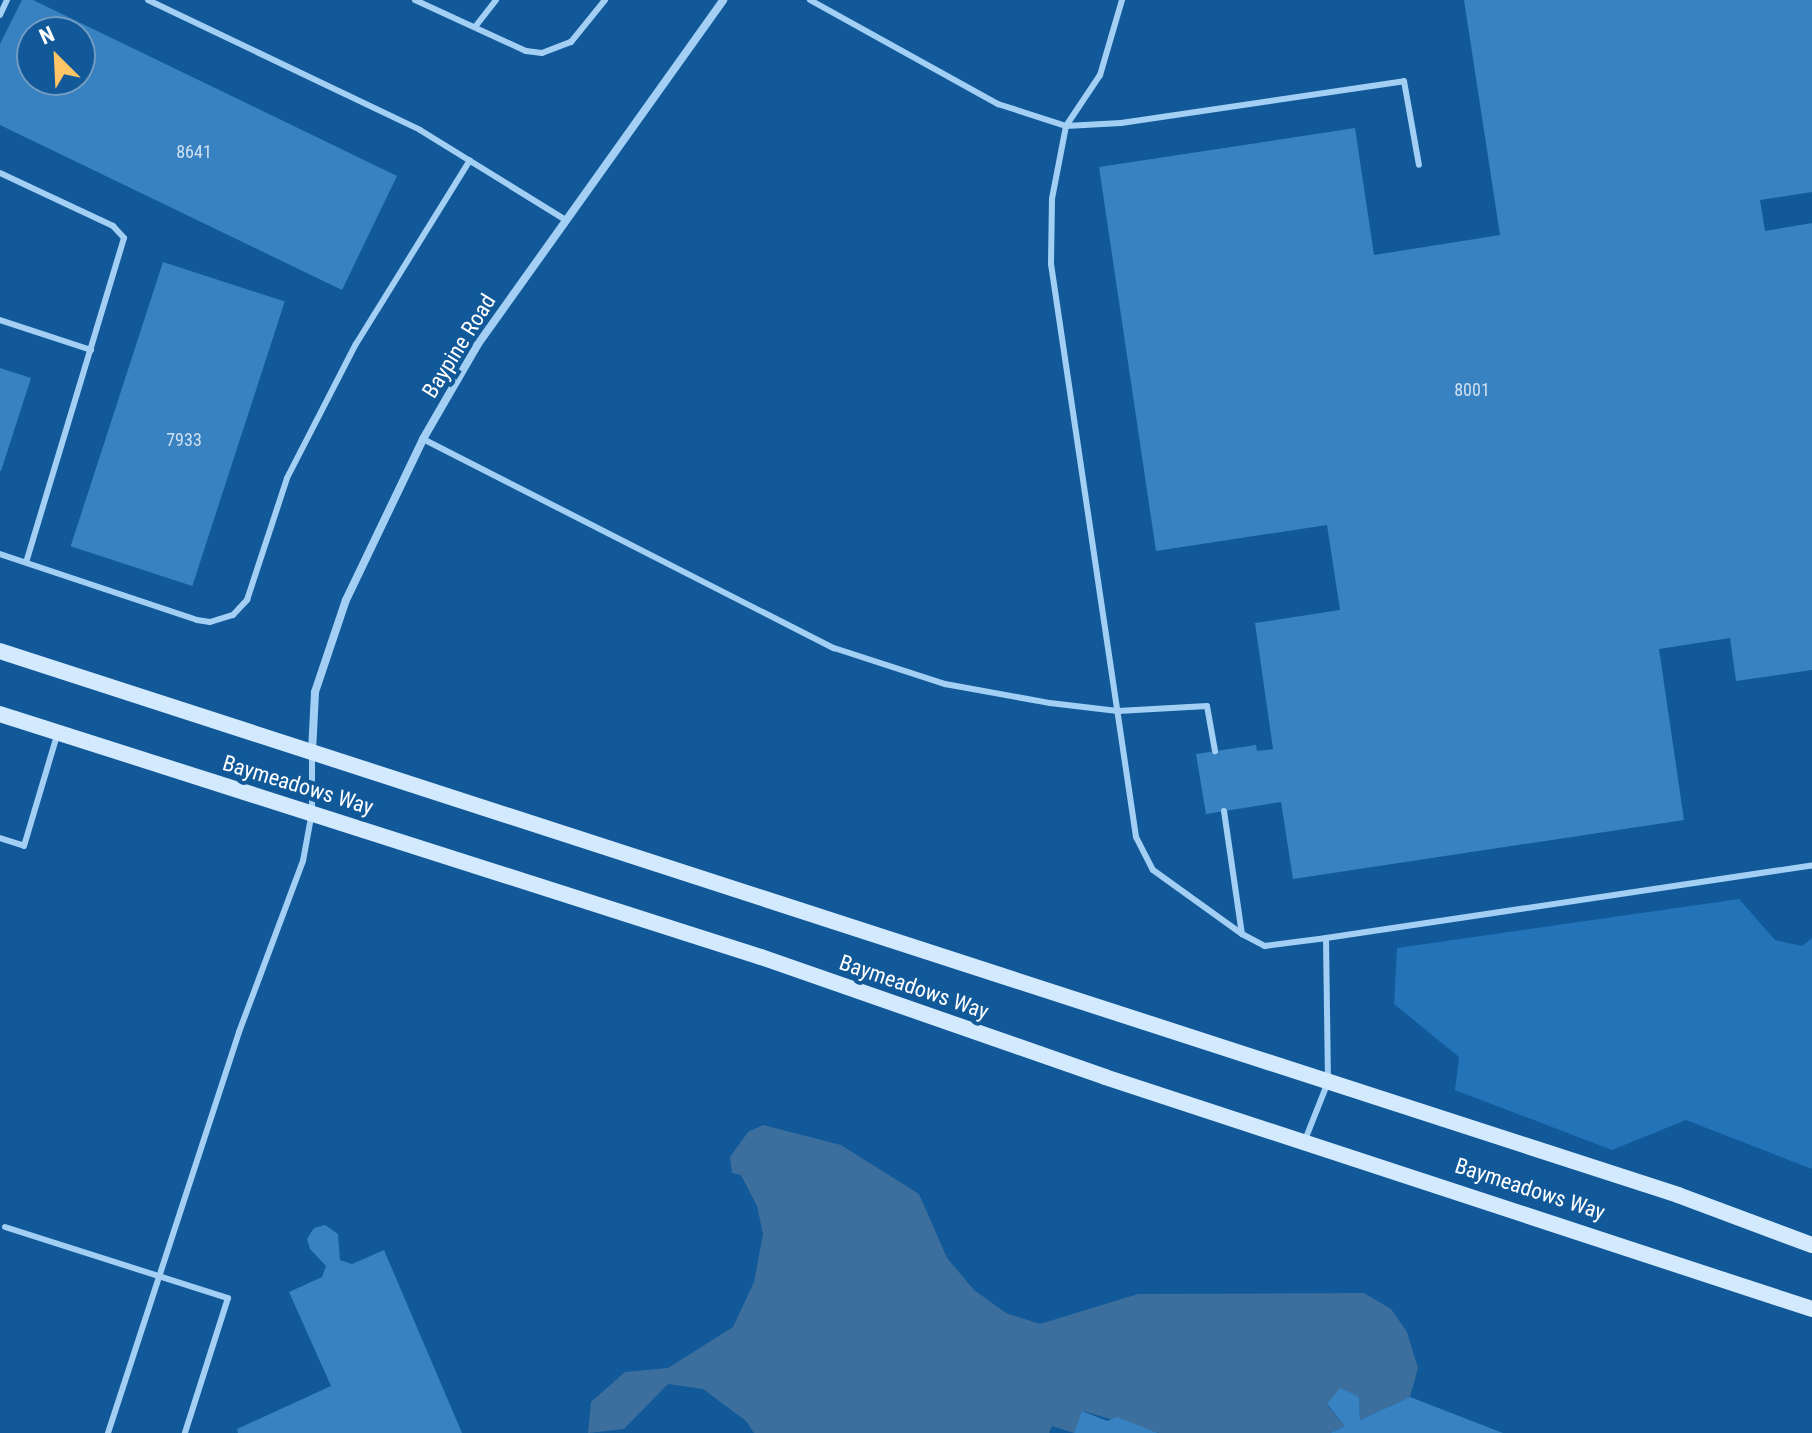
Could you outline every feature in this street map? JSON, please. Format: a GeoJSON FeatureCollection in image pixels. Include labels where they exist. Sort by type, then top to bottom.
{"type":"FeatureCollection","features":[{"type":"Feature","properties":{"kind":"street","name":"Baypine Road"},"geometry":{"type":"LineString","coordinates":[[312,753],[315,692],[346,600],[423,439],[478,344],[723,0]]}},
{"type":"Feature","properties":{"kind":"street","name":"Baymeadows Way"},"geometry":{"type":"LineString","coordinates":[[0,651],[1678,1195],[1812,1245]]}},
{"type":"Feature","properties":{"kind":"street","name":"Baymeadows Way"},"geometry":{"type":"LineString","coordinates":[[0,714],[312,812],[1812,1309]]}},
{"type":"Feature","properties":{"kind":"lane"},"geometry":{"type":"LineString","coordinates":[[0,15],[7,0]]}},
{"type":"Feature","properties":{"kind":"lane"},"geometry":{"type":"LineString","coordinates":[[148,0],[420,130],[566,220]]}},
{"type":"Feature","properties":{"kind":"lane"},"geometry":{"type":"LineString","coordinates":[[415,0],[542,53],[571,42],[605,0]]}},
{"type":"Feature","properties":{"kind":"lane"},"geometry":{"type":"LineString","coordinates":[[475,27],[496,0]]}},
{"type":"Feature","properties":{"kind":"lane"},"geometry":{"type":"LineString","coordinates":[[810,0],[998,104],[1066,126],[1121,123],[1404,81],[1419,165]]}},
{"type":"Feature","properties":{"kind":"lane"},"geometry":{"type":"LineString","coordinates":[[1122,0],[1100,75],[1066,126],[1052,199],[1051,264],[1142,855],[1153,870],[1242,934],[1265,946],[1812,865]]}},
{"type":"Feature","properties":{"kind":"lane"},"geometry":{"type":"LineString","coordinates":[[0,554],[197,620],[233,615],[247,600],[287,478],[356,344],[470,160]]}},
{"type":"Feature","properties":{"kind":"lane"},"geometry":{"type":"LineString","coordinates":[[0,173],[113,226],[124,238],[26,562]]}},
{"type":"Feature","properties":{"kind":"lane"},"geometry":{"type":"LineString","coordinates":[[0,320],[91,350]]}},
{"type":"Feature","properties":{"kind":"lane"},"geometry":{"type":"LineString","coordinates":[[423,439],[834,648],[945,684],[1118,711],[1207,706],[1215,751]]}},
{"type":"Feature","properties":{"kind":"lane"},"geometry":{"type":"LineString","coordinates":[[0,838],[24,846],[57,734]]}},
{"type":"Feature","properties":{"kind":"lane"},"geometry":{"type":"LineString","coordinates":[[108,1433],[245,1014],[303,861],[312,812],[312,753]]}},
{"type":"Feature","properties":{"kind":"lane"},"geometry":{"type":"LineString","coordinates":[[1224,811],[1242,934]]}},
{"type":"Feature","properties":{"kind":"lane"},"geometry":{"type":"LineString","coordinates":[[1305,1140],[1328,1082],[1326,938]]}},
{"type":"Feature","properties":{"kind":"lane"},"geometry":{"type":"LineString","coordinates":[[5,1227],[228,1298],[185,1433]]}},
{"type":"Feature","properties":{"kind":"shaded area"},"geometry":{"type":"Polygon","coordinates":[[[1739,899],[1775,940],[1802,946],[1812,938],[1812,1169],[1686,1120],[1612,1150],[1455,1090],[1459,1057],[1394,1004],[1397,948],[1739,899]]]}},
{"type":"Feature","properties":{"kind":"shaded area"},"geometry":{"type":"Polygon","coordinates":[[[763,1125],[841,1145],[919,1194],[947,1258],[974,1290],[1006,1313],[1040,1324],[1138,1294],[1364,1293],[1391,1309],[1407,1332],[1418,1368],[1410,1397],[1360,1420],[1359,1397],[1340,1389],[1327,1405],[1345,1426],[1330,1433],[1159,1433],[1083,1411],[1074,1433],[1052,1426],[1049,1433],[754,1433],[746,1421],[703,1389],[668,1384],[624,1429],[588,1433],[591,1402],[625,1372],[668,1368],[733,1327],[754,1282],[763,1234],[757,1206],[741,1175],[732,1173],[730,1157],[748,1132],[763,1125]]]}},
{"type":"Feature","properties":{"kind":"building"},"geometry":{"type":"Polygon","coordinates":[[[22,0],[33,0],[66,16],[16,16],[16,96],[96,96],[96,30],[397,176],[342,290],[0,125],[0,44],[22,0]]]}},
{"type":"Feature","properties":{"kind":"building"},"geometry":{"type":"Polygon","coordinates":[[[1464,0],[1812,0],[1812,192],[1760,200],[1765,231],[1812,223],[1812,670],[1736,681],[1730,638],[1659,649],[1684,820],[1293,879],[1281,802],[1206,814],[1196,754],[1256,745],[1257,751],[1273,749],[1255,623],[1340,610],[1327,525],[1156,551],[1099,167],[1355,128],[1374,255],[1500,235],[1464,0]]]}},
{"type":"Feature","properties":{"kind":"building"},"geometry":{"type":"Polygon","coordinates":[[[163,262],[285,302],[192,586],[71,546],[163,262]]]}},
{"type":"Feature","properties":{"kind":"building"},"geometry":{"type":"Polygon","coordinates":[[[0,368],[31,378],[1,471],[0,471],[0,368]]]}},
{"type":"Feature","properties":{"kind":"building"},"geometry":{"type":"Polygon","coordinates":[[[325,1225],[338,1234],[340,1260],[352,1264],[384,1250],[462,1433],[238,1433],[237,1429],[331,1386],[289,1292],[322,1277],[326,1266],[310,1249],[307,1239],[314,1228],[325,1225]]]}},
{"type":"Feature","properties":{"kind":"building"},"geometry":{"type":"Polygon","coordinates":[[[1340,1388],[1359,1397],[1360,1420],[1410,1397],[1503,1433],[1330,1433],[1345,1426],[1327,1404],[1340,1388]]]}},
{"type":"Feature","properties":{"kind":"building"},"geometry":{"type":"Polygon","coordinates":[[[1082,1411],[1107,1421],[1117,1417],[1158,1433],[1074,1433],[1082,1411]]]}}]}
